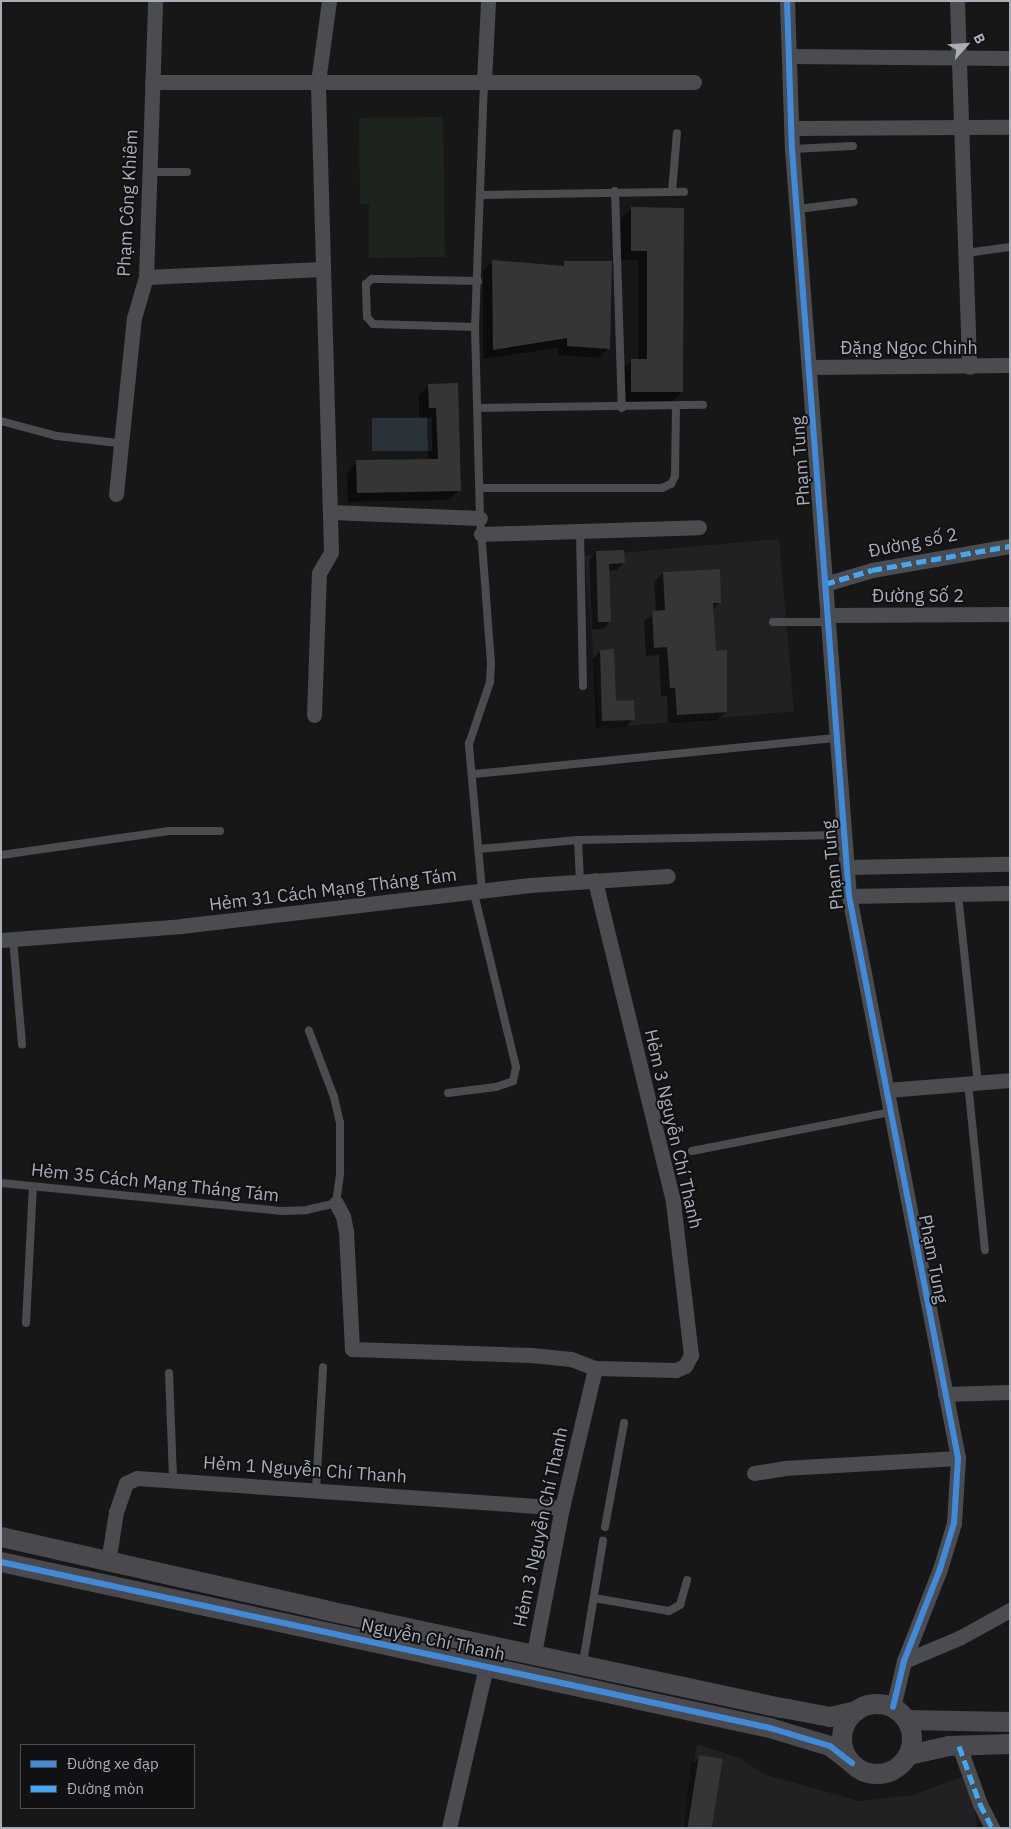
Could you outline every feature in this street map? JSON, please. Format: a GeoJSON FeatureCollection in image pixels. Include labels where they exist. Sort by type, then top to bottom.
{"type":"FeatureCollection","features":[{"type":"Feature","properties":{"kind":"street","name":"Phạm Công Khiêm"},"geometry":{"type":"LineString","coordinates":[[116,494],[118,443],[134,318],[146,277],[155,1]]}},
{"type":"Feature","properties":{"kind":"street"},"geometry":{"type":"LineString","coordinates":[[314,715],[319,573],[331,552],[318,82],[328,1]]}},
{"type":"Feature","properties":{"kind":"street"},"geometry":{"type":"LineString","coordinates":[[484,80],[488,1]]}},
{"type":"Feature","properties":{"kind":"street","name":"Phạm Tung"},"geometry":{"type":"LineString","coordinates":[[787,1],[792,149],[849,896],[958,1458],[954,1524],[940,1569],[904,1661],[900,1714]]}},
{"type":"Feature","properties":{"kind":"street"},"geometry":{"type":"LineString","coordinates":[[957,1],[969,367]]}},
{"type":"Feature","properties":{"kind":"street"},"geometry":{"type":"LineString","coordinates":[[789,56],[1010,58]]}},
{"type":"Feature","properties":{"kind":"street"},"geometry":{"type":"LineString","coordinates":[[152,82],[484,80],[694,82]]}},
{"type":"Feature","properties":{"kind":"street"},"geometry":{"type":"LineString","coordinates":[[792,128],[1010,127]]}},
{"type":"Feature","properties":{"kind":"street"},"geometry":{"type":"LineString","coordinates":[[146,277],[322,269]]}},
{"type":"Feature","properties":{"kind":"street","name":"Đặng Ngọc Chinh"},"geometry":{"type":"LineString","coordinates":[[809,368],[1010,365]]}},
{"type":"Feature","properties":{"kind":"street"},"geometry":{"type":"LineString","coordinates":[[331,512],[480,518]]}},
{"type":"Feature","properties":{"kind":"street"},"geometry":{"type":"LineString","coordinates":[[481,534],[699,527]]}},
{"type":"Feature","properties":{"kind":"street","name":"Đường số 2"},"geometry":{"type":"LineString","coordinates":[[825,584],[872,570],[1010,546]]}},
{"type":"Feature","properties":{"kind":"street","name":"Đường Số 2"},"geometry":{"type":"LineString","coordinates":[[827,618],[1010,614]]}},
{"type":"Feature","properties":{"kind":"street"},"geometry":{"type":"LineString","coordinates":[[847,866],[1010,864]]}},
{"type":"Feature","properties":{"kind":"street","name":"Hẻm 31 Cách Mạng Tháng Tám"},"geometry":{"type":"LineString","coordinates":[[7,939],[181,926],[580,881],[668,876]]}},
{"type":"Feature","properties":{"kind":"street","name":"Hẻm 3 Nguyễn Chí Thanh"},"geometry":{"type":"LineString","coordinates":[[534,1653],[562,1508],[595,1368],[676,1370],[685,1366],[691,1355],[674,1201],[596,880]]}},
{"type":"Feature","properties":{"kind":"street"},"geometry":{"type":"LineString","coordinates":[[849,896],[1010,893]]}},
{"type":"Feature","properties":{"kind":"street"},"geometry":{"type":"LineString","coordinates":[[887,1090],[1010,1080]]}},
{"type":"Feature","properties":{"kind":"street"},"geometry":{"type":"LineString","coordinates":[[336,1202],[343,1216],[346,1231],[352,1350],[531,1355],[571,1359],[595,1368]]}},
{"type":"Feature","properties":{"kind":"street"},"geometry":{"type":"LineString","coordinates":[[945,1394],[1010,1392]]}},
{"type":"Feature","properties":{"kind":"street"},"geometry":{"type":"LineString","coordinates":[[754,1473],[784,1468],[958,1458]]}},
{"type":"Feature","properties":{"kind":"street","name":"Hẻm 1 Nguyễn Chí Thanh"},"geometry":{"type":"LineString","coordinates":[[108,1562],[116,1512],[126,1483],[137,1478],[173,1479],[562,1508]]}},
{"type":"Feature","properties":{"kind":"street","name":"Nguyễn Chí Thanh"},"geometry":{"type":"LineString","coordinates":[[1,1537],[324,1610],[830,1717],[856,1711]]}},
{"type":"Feature","properties":{"kind":"street"},"geometry":{"type":"LineString","coordinates":[[47,1573],[51,1549]]}},
{"type":"Feature","properties":{"kind":"street","name":"Nguyễn Chí Thanh"},"geometry":{"type":"LineString","coordinates":[[1,1562],[770,1728],[830,1746],[852,1763]]}},
{"type":"Feature","properties":{"kind":"street"},"geometry":{"type":"LineString","coordinates":[[321,1632],[324,1610]]}},
{"type":"Feature","properties":{"kind":"street"},"geometry":{"type":"LineString","coordinates":[[904,1661],[959,1638],[1010,1610]]}},
{"type":"Feature","properties":{"kind":"street"},"geometry":{"type":"LineString","coordinates":[[531,1675],[534,1653]]}},
{"type":"Feature","properties":{"kind":"street"},"geometry":{"type":"LineString","coordinates":[[448,1828],[486,1666]]}},
{"type":"Feature","properties":{"kind":"street"},"geometry":{"type":"LineString","coordinates":[[900,1714],[912,1737],[909,1755],[901,1765],[889,1772],[862,1771],[852,1763],[844,1750],[842,1736],[846,1722],[856,1711],[880,1704],[900,1714],[1010,1722]]}},
{"type":"Feature","properties":{"kind":"street"},"geometry":{"type":"LineString","coordinates":[[909,1755],[925,1749],[1010,1744]]}},
{"type":"Feature","properties":{"kind":"street"},"geometry":{"type":"LineString","coordinates":[[959,1746],[980,1804],[992,1828]]}},
{"type":"Feature","properties":{"kind":"lane"},"geometry":{"type":"LineString","coordinates":[[448,1093],[496,1087],[512,1081],[516,1067],[478,892],[479,849],[474,774],[469,744],[490,682],[491,664],[480,518],[479,408],[475,327],[482,195],[484,80]]}},
{"type":"Feature","properties":{"kind":"lane"},"geometry":{"type":"LineString","coordinates":[[672,192],[677,133]]}},
{"type":"Feature","properties":{"kind":"lane"},"geometry":{"type":"LineString","coordinates":[[792,149],[853,146]]}},
{"type":"Feature","properties":{"kind":"lane"},"geometry":{"type":"LineString","coordinates":[[150,172],[187,172]]}},
{"type":"Feature","properties":{"kind":"lane"},"geometry":{"type":"LineString","coordinates":[[482,195],[615,191],[684,192]]}},
{"type":"Feature","properties":{"kind":"lane"},"geometry":{"type":"LineString","coordinates":[[615,191],[622,408]]}},
{"type":"Feature","properties":{"kind":"lane"},"geometry":{"type":"LineString","coordinates":[[798,210],[854,202]]}},
{"type":"Feature","properties":{"kind":"lane"},"geometry":{"type":"LineString","coordinates":[[966,253],[1010,246]]}},
{"type":"Feature","properties":{"kind":"lane"},"geometry":{"type":"LineString","coordinates":[[475,327],[373,324],[367,318],[366,284],[372,279],[478,281]]}},
{"type":"Feature","properties":{"kind":"lane"},"geometry":{"type":"LineString","coordinates":[[479,408],[622,408],[703,405]]}},
{"type":"Feature","properties":{"kind":"lane"},"geometry":{"type":"LineString","coordinates":[[480,488],[662,488],[671,484],[676,476],[676,406]]}},
{"type":"Feature","properties":{"kind":"lane"},"geometry":{"type":"LineString","coordinates":[[1,422],[58,436],[118,443]]}},
{"type":"Feature","properties":{"kind":"lane"},"geometry":{"type":"LineString","coordinates":[[580,531],[583,686]]}},
{"type":"Feature","properties":{"kind":"lane"},"geometry":{"type":"LineString","coordinates":[[772,622],[827,618]]}},
{"type":"Feature","properties":{"kind":"lane"},"geometry":{"type":"LineString","coordinates":[[474,774],[837,738]]}},
{"type":"Feature","properties":{"kind":"lane"},"geometry":{"type":"LineString","coordinates":[[1,855],[169,831],[220,831]]}},
{"type":"Feature","properties":{"kind":"lane"},"geometry":{"type":"LineString","coordinates":[[479,849],[578,840],[844,835]]}},
{"type":"Feature","properties":{"kind":"lane"},"geometry":{"type":"LineString","coordinates":[[578,840],[580,881]]}},
{"type":"Feature","properties":{"kind":"lane"},"geometry":{"type":"LineString","coordinates":[[958,894],[985,1250]]}},
{"type":"Feature","properties":{"kind":"lane"},"geometry":{"type":"LineString","coordinates":[[7,939],[22,1045]]}},
{"type":"Feature","properties":{"kind":"lane"},"geometry":{"type":"LineString","coordinates":[[309,1031],[334,1097],[340,1124],[340,1173],[336,1202]]}},
{"type":"Feature","properties":{"kind":"lane"},"geometry":{"type":"LineString","coordinates":[[692,1151],[891,1112]]}},
{"type":"Feature","properties":{"kind":"lane","name":"Hẻm 35 Cách Mạng Tháng Tám"},"geometry":{"type":"LineString","coordinates":[[1,1183],[33,1187],[74,1188],[211,1206],[282,1211],[306,1210],[336,1202]]}},
{"type":"Feature","properties":{"kind":"lane"},"geometry":{"type":"LineString","coordinates":[[26,1323],[33,1187]]}},
{"type":"Feature","properties":{"kind":"lane"},"geometry":{"type":"LineString","coordinates":[[316,1490],[323,1367]]}},
{"type":"Feature","properties":{"kind":"lane"},"geometry":{"type":"LineString","coordinates":[[170,1373],[173,1479]]}},
{"type":"Feature","properties":{"kind":"lane"},"geometry":{"type":"LineString","coordinates":[[605,1527],[624,1424]]}},
{"type":"Feature","properties":{"kind":"lane"},"geometry":{"type":"LineString","coordinates":[[583,1664],[603,1541]]}},
{"type":"Feature","properties":{"kind":"lane"},"geometry":{"type":"LineString","coordinates":[[594,1598],[669,1610],[680,1605],[687,1580]]}},
{"type":"Feature","properties":{"kind":"shaded area"},"geometry":{"type":"Polygon","coordinates":[[[443,117],[445,257],[369,258],[369,204],[360,204],[359,118],[443,117]]]}},
{"type":"Feature","properties":{"kind":"shaded area"},"geometry":{"type":"Polygon","coordinates":[[[372,418],[432,418],[432,451],[372,451],[372,418]]]}},
{"type":"Feature","properties":{"kind":"shaded area"},"geometry":{"type":"Polygon","coordinates":[[[779,539],[794,711],[600,728],[585,556],[779,539]]]}},
{"type":"Feature","properties":{"kind":"shaded area"},"geometry":{"type":"Polygon","coordinates":[[[697,1744],[740,1758],[763,1774],[859,1801],[913,1795],[970,1774],[977,1828],[682,1828],[697,1744]]]}},
{"type":"Feature","properties":{"kind":"building"},"geometry":{"type":"Polygon","coordinates":[[[631,207],[684,208],[683,392],[631,392],[631,359],[647,359],[647,251],[631,251],[631,207]]]}},
{"type":"Feature","properties":{"kind":"building"},"geometry":{"type":"Polygon","coordinates":[[[492,260],[564,266],[564,261],[612,261],[610,349],[567,346],[567,338],[493,350],[492,260]]]}},
{"type":"Feature","properties":{"kind":"building"},"geometry":{"type":"Polygon","coordinates":[[[458,383],[461,491],[357,493],[356,460],[438,459],[436,408],[429,408],[428,384],[458,383]]]}},
{"type":"Feature","properties":{"kind":"building"},"geometry":{"type":"Polygon","coordinates":[[[624,550],[625,563],[609,564],[611,622],[598,622],[596,551],[624,550]]]}},
{"type":"Feature","properties":{"kind":"building"},"geometry":{"type":"Polygon","coordinates":[[[720,569],[721,603],[713,603],[716,651],[727,650],[727,712],[677,715],[675,688],[670,688],[667,647],[654,648],[652,611],[665,610],[663,572],[720,569]]]}},
{"type":"Feature","properties":{"kind":"building"},"geometry":{"type":"Polygon","coordinates":[[[614,649],[616,701],[634,700],[635,720],[602,721],[600,650],[614,649]]]}},
{"type":"Feature","properties":{"kind":"building"},"geometry":{"type":"Polygon","coordinates":[[[699,1755],[723,1759],[712,1828],[687,1828],[699,1755]]]}},
{"type":"Feature","properties":{"kind":"marked path"},"geometry":{"type":"LineString","coordinates":[[825,584],[872,570],[1010,546]]}},
{"type":"Feature","properties":{"kind":"marked path"},"geometry":{"type":"LineString","coordinates":[[959,1746],[980,1804],[992,1828]]}},
{"type":"Feature","properties":{"kind":"cycle path"},"geometry":{"type":"LineString","coordinates":[[787,1],[792,149],[849,896],[958,1458],[954,1523],[940,1569],[904,1661],[893,1707]]}},
{"type":"Feature","properties":{"kind":"cycle path"},"geometry":{"type":"LineString","coordinates":[[1,1562],[770,1728],[830,1746],[852,1763]]}}]}
